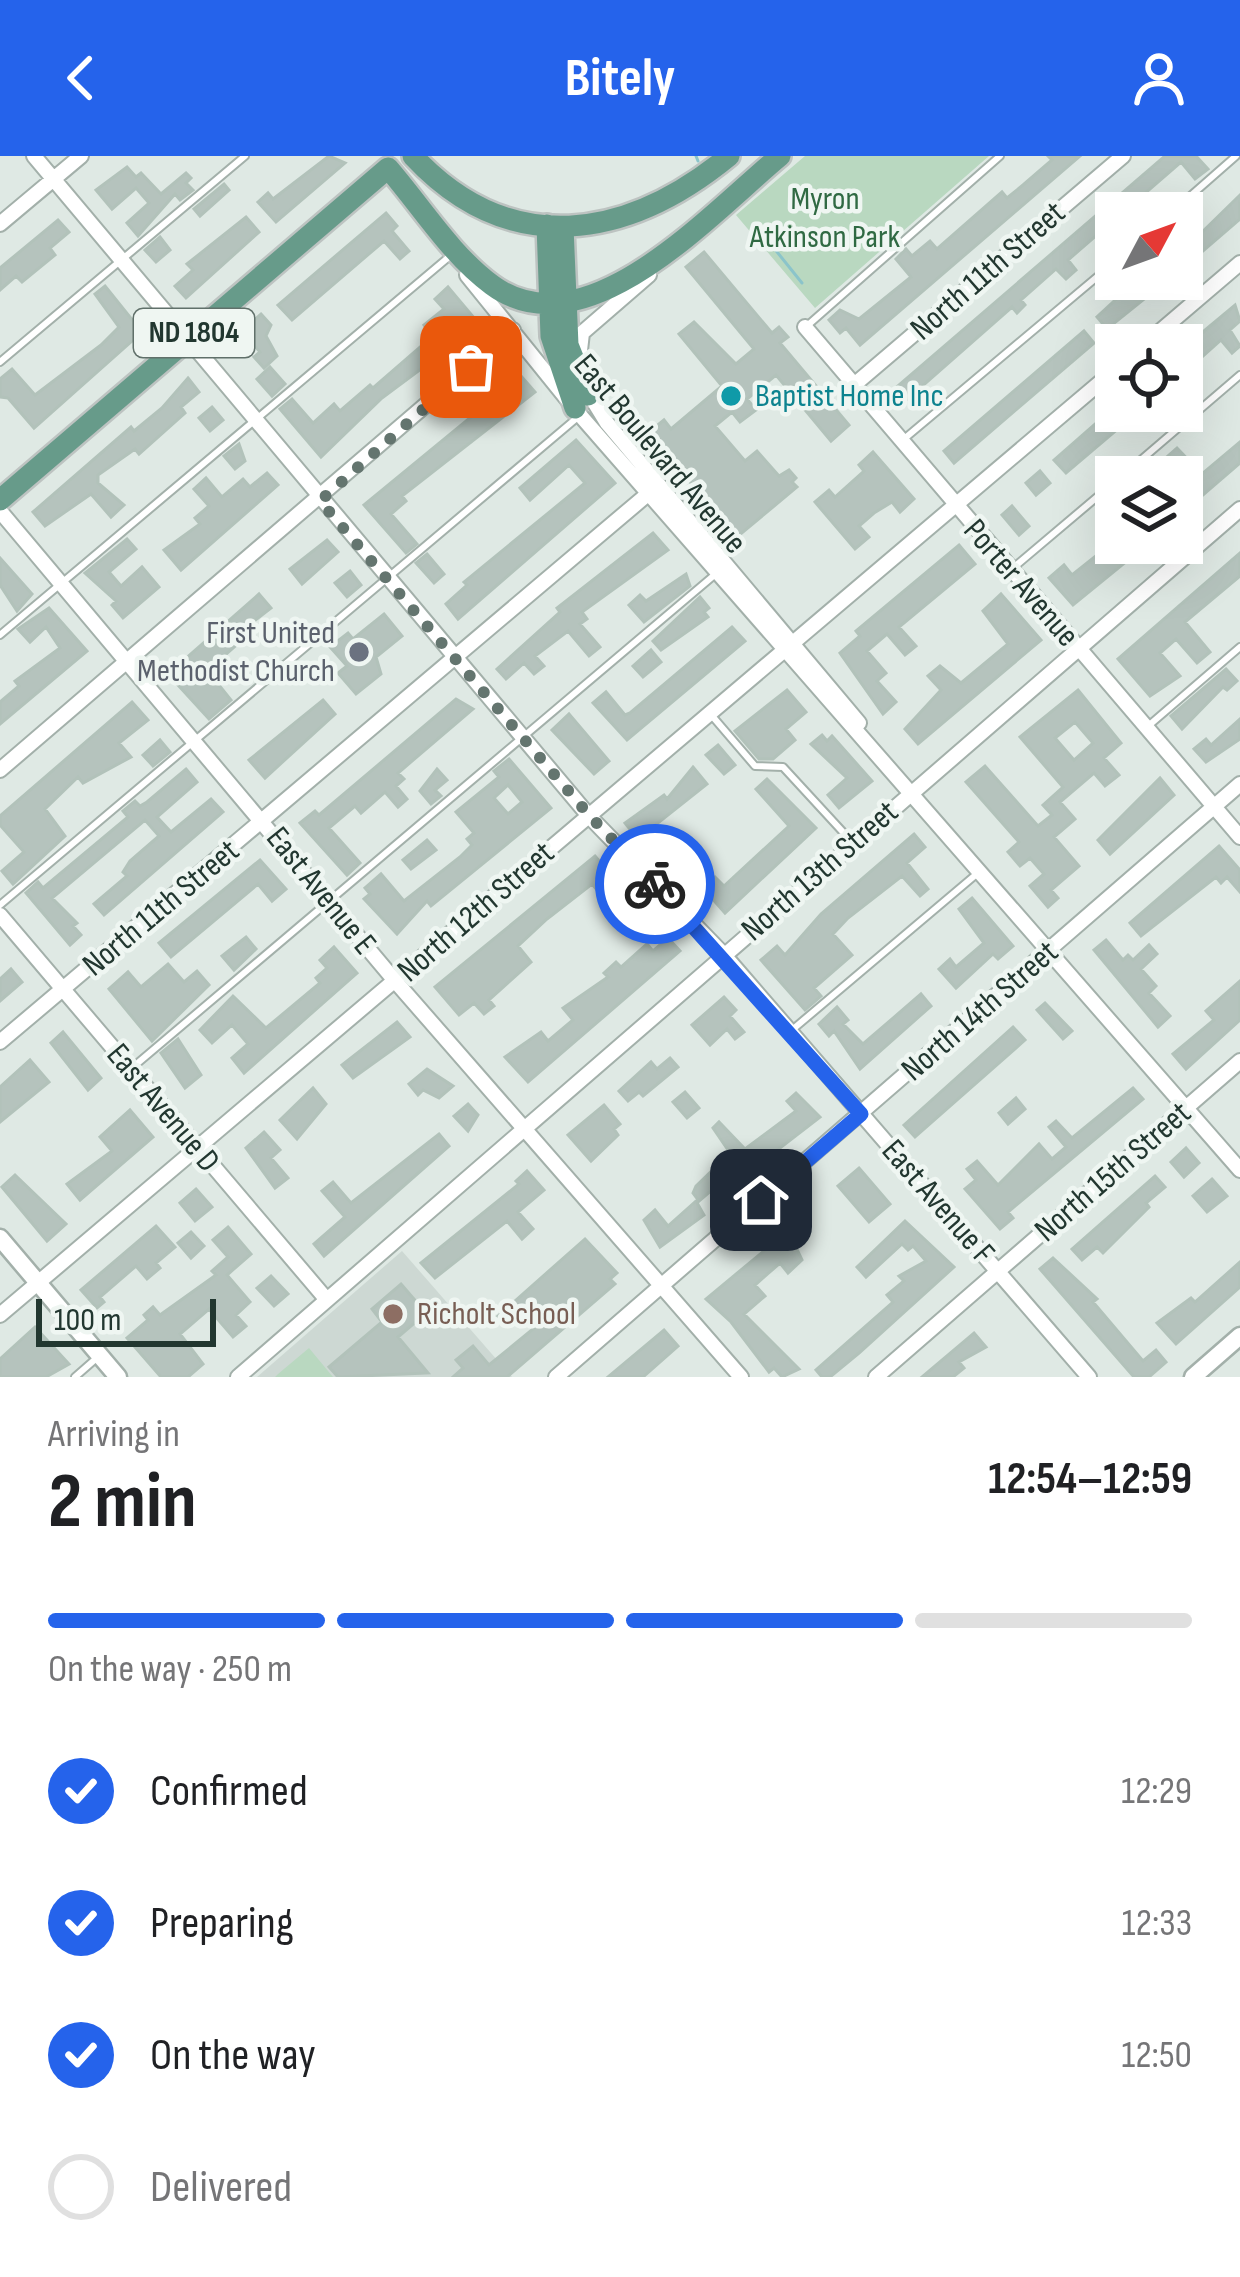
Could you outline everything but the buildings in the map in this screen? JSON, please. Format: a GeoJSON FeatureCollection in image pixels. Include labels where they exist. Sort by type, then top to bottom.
{"type":"FeatureCollection","features":[{"type":"Feature","properties":{"kind":"main road"},"geometry":{"type":"LineString","coordinates":[[413,156],[480,206],[555,226],[616,221],[660,206],[729,156]]}},
{"type":"Feature","properties":{"kind":"main road"},"geometry":{"type":"LineString","coordinates":[[557,305],[624,282],[780,156]]}},
{"type":"Feature","properties":{"kind":"main road","name":"East Boulevard Avenue"},"geometry":{"type":"LineString","coordinates":[[388,162],[459,256]]}},
{"type":"Feature","properties":{"kind":"main road","name":"ND 1804"},"geometry":{"type":"LineString","coordinates":[[0,500],[388,162]]}},
{"type":"Feature","properties":{"kind":"main road"},"geometry":{"type":"LineString","coordinates":[[555,226],[556,362],[581,406]]}},
{"type":"Feature","properties":{"kind":"main road","name":"ND 1804"},"geometry":{"type":"LineString","coordinates":[[459,256],[501,290],[557,305]]}},
{"type":"Feature","properties":{"kind":"street","name":"East Avenue F"},"geometry":{"type":"LineString","coordinates":[[34,156],[589,815],[724,956],[1088,1377]]}},
{"type":"Feature","properties":{"kind":"street"},"geometry":{"type":"LineString","coordinates":[[0,224],[81,156]]}},
{"type":"Feature","properties":{"kind":"street","name":"North 11th Street"},"geometry":{"type":"LineString","coordinates":[[854,386],[1123,156]]}},
{"type":"Feature","properties":{"kind":"street","name":"East Boulevard Avenue"},"geometry":{"type":"LineString","coordinates":[[726,201],[689,241],[582,333],[578,352],[581,406],[649,494],[790,647]]}},
{"type":"Feature","properties":{"kind":"street","name":"East Boulevard Avenue"},"geometry":{"type":"LineString","coordinates":[[459,256],[513,330],[1240,1169]]}},
{"type":"Feature","properties":{"kind":"street"},"geometry":{"type":"LineString","coordinates":[[1169,324],[1240,263]]}},
{"type":"Feature","properties":{"kind":"street","name":"Porter Avenue"},"geometry":{"type":"LineString","coordinates":[[805,327],[1240,837]]}},
{"type":"Feature","properties":{"kind":"street"},"geometry":{"type":"LineString","coordinates":[[0,770],[320,501],[513,330]]}},
{"type":"Feature","properties":{"kind":"street","name":"North 12th Street"},"geometry":{"type":"LineString","coordinates":[[0,1315],[1095,387]]}},
{"type":"Feature","properties":{"kind":"street","name":"North 11th Street"},"geometry":{"type":"LineString","coordinates":[[0,1042],[649,494]]}},
{"type":"Feature","properties":{"kind":"street","name":"North 13th Street"},"geometry":{"type":"LineString","coordinates":[[238,1377],[1240,508]]}},
{"type":"Feature","properties":{"kind":"street","name":"East Avenue E"},"geometry":{"type":"LineString","coordinates":[[0,512],[395,982],[741,1377]]}},
{"type":"Feature","properties":{"kind":"street","name":"North 14th Street"},"geometry":{"type":"LineString","coordinates":[[556,1377],[1240,784]]}},
{"type":"Feature","properties":{"kind":"street","name":"East Avenue D"},"geometry":{"type":"LineString","coordinates":[[0,915],[327,1300]]}},
{"type":"Feature","properties":{"kind":"street","name":"North 15th Street"},"geometry":{"type":"LineString","coordinates":[[876,1377],[1240,1061]]}},
{"type":"Feature","properties":{"kind":"street"},"geometry":{"type":"LineString","coordinates":[[0,1238],[118,1377]]}},
{"type":"Feature","properties":{"kind":"street"},"geometry":{"type":"LineString","coordinates":[[1193,1377],[1240,1336]]}},
{"type":"Feature","properties":{"kind":"lane"},"geometry":{"type":"LineString","coordinates":[[0,362],[244,156]]}},
{"type":"Feature","properties":{"kind":"lane"},"geometry":{"type":"LineString","coordinates":[[805,327],[1000,156]]}},
{"type":"Feature","properties":{"kind":"lane"},"geometry":{"type":"LineString","coordinates":[[1195,192],[1236,156]]}},
{"type":"Feature","properties":{"kind":"lane"},"geometry":{"type":"LineString","coordinates":[[0,635],[459,256]]}},
{"type":"Feature","properties":{"kind":"lane"},"geometry":{"type":"LineString","coordinates":[[902,441],[1095,279]]}},
{"type":"Feature","properties":{"kind":"lane"},"geometry":{"type":"LineString","coordinates":[[1146,456],[1240,375]]}},
{"type":"Feature","properties":{"kind":"lane"},"geometry":{"type":"LineString","coordinates":[[0,905],[389,579],[581,406]]}},
{"type":"Feature","properties":{"kind":"lane"},"geometry":{"type":"LineString","coordinates":[[1010,571],[1095,499]]}},
{"type":"Feature","properties":{"kind":"lane"},"geometry":{"type":"LineString","coordinates":[[130,1069],[718,572]]}},
{"type":"Feature","properties":{"kind":"lane"},"geometry":{"type":"LineString","coordinates":[[1146,728],[1240,647]]}},
{"type":"Feature","properties":{"kind":"lane"},"geometry":{"type":"LineString","coordinates":[[710,714],[755,766],[783,767],[853,843]]}},
{"type":"Feature","properties":{"kind":"lane"},"geometry":{"type":"LineString","coordinates":[[790,1032],[982,870]]}},
{"type":"Feature","properties":{"kind":"lane"},"geometry":{"type":"LineString","coordinates":[[75,1377],[99,1356]]}},
{"type":"Feature","properties":{"kind":"shaded area","name":"Richolt School"},"geometry":{"type":"Polygon","coordinates":[[[402,1251],[512,1377],[257,1377],[402,1251]]]}},
{"type":"Feature","properties":{"kind":"green space","name":"Myron Atkinson Park"},"geometry":{"type":"Polygon","coordinates":[[[805,156],[989,156],[815,308],[736,215],[805,156]]]}},
{"type":"Feature","properties":{"kind":"green space"},"geometry":{"type":"Polygon","coordinates":[[[309,1348],[333,1377],[275,1377],[278,1374],[309,1348]]]}},
{"type":"Feature","properties":{"kind":"waterway"},"geometry":{"type":"LineString","coordinates":[[696,156],[698,161]]}},
{"type":"Feature","properties":{"kind":"waterway"},"geometry":{"type":"LineString","coordinates":[[757,227],[802,283]]}},
{"type":"Feature","properties":{"kind":"way so far"},"geometry":{"type":"LineString","coordinates":[[471,367],[320,501],[589,815],[655,884]]}},
{"type":"Feature","properties":{"kind":"place","name":"Baptist Home Inc"},"geometry":{"type":"Point","coordinates":[731,396]}},
{"type":"Feature","properties":{"kind":"place","name":"First United Methodist Church"},"geometry":{"type":"Point","coordinates":[359,652]}},
{"type":"Feature","properties":{"kind":"place","name":"Richolt School"},"geometry":{"type":"Point","coordinates":[393,1314]}},
{"type":"Feature","properties":{"kind":"route"},"geometry":{"type":"LineString","coordinates":[[655,884],[861,1114],[761,1200]]}}]}
